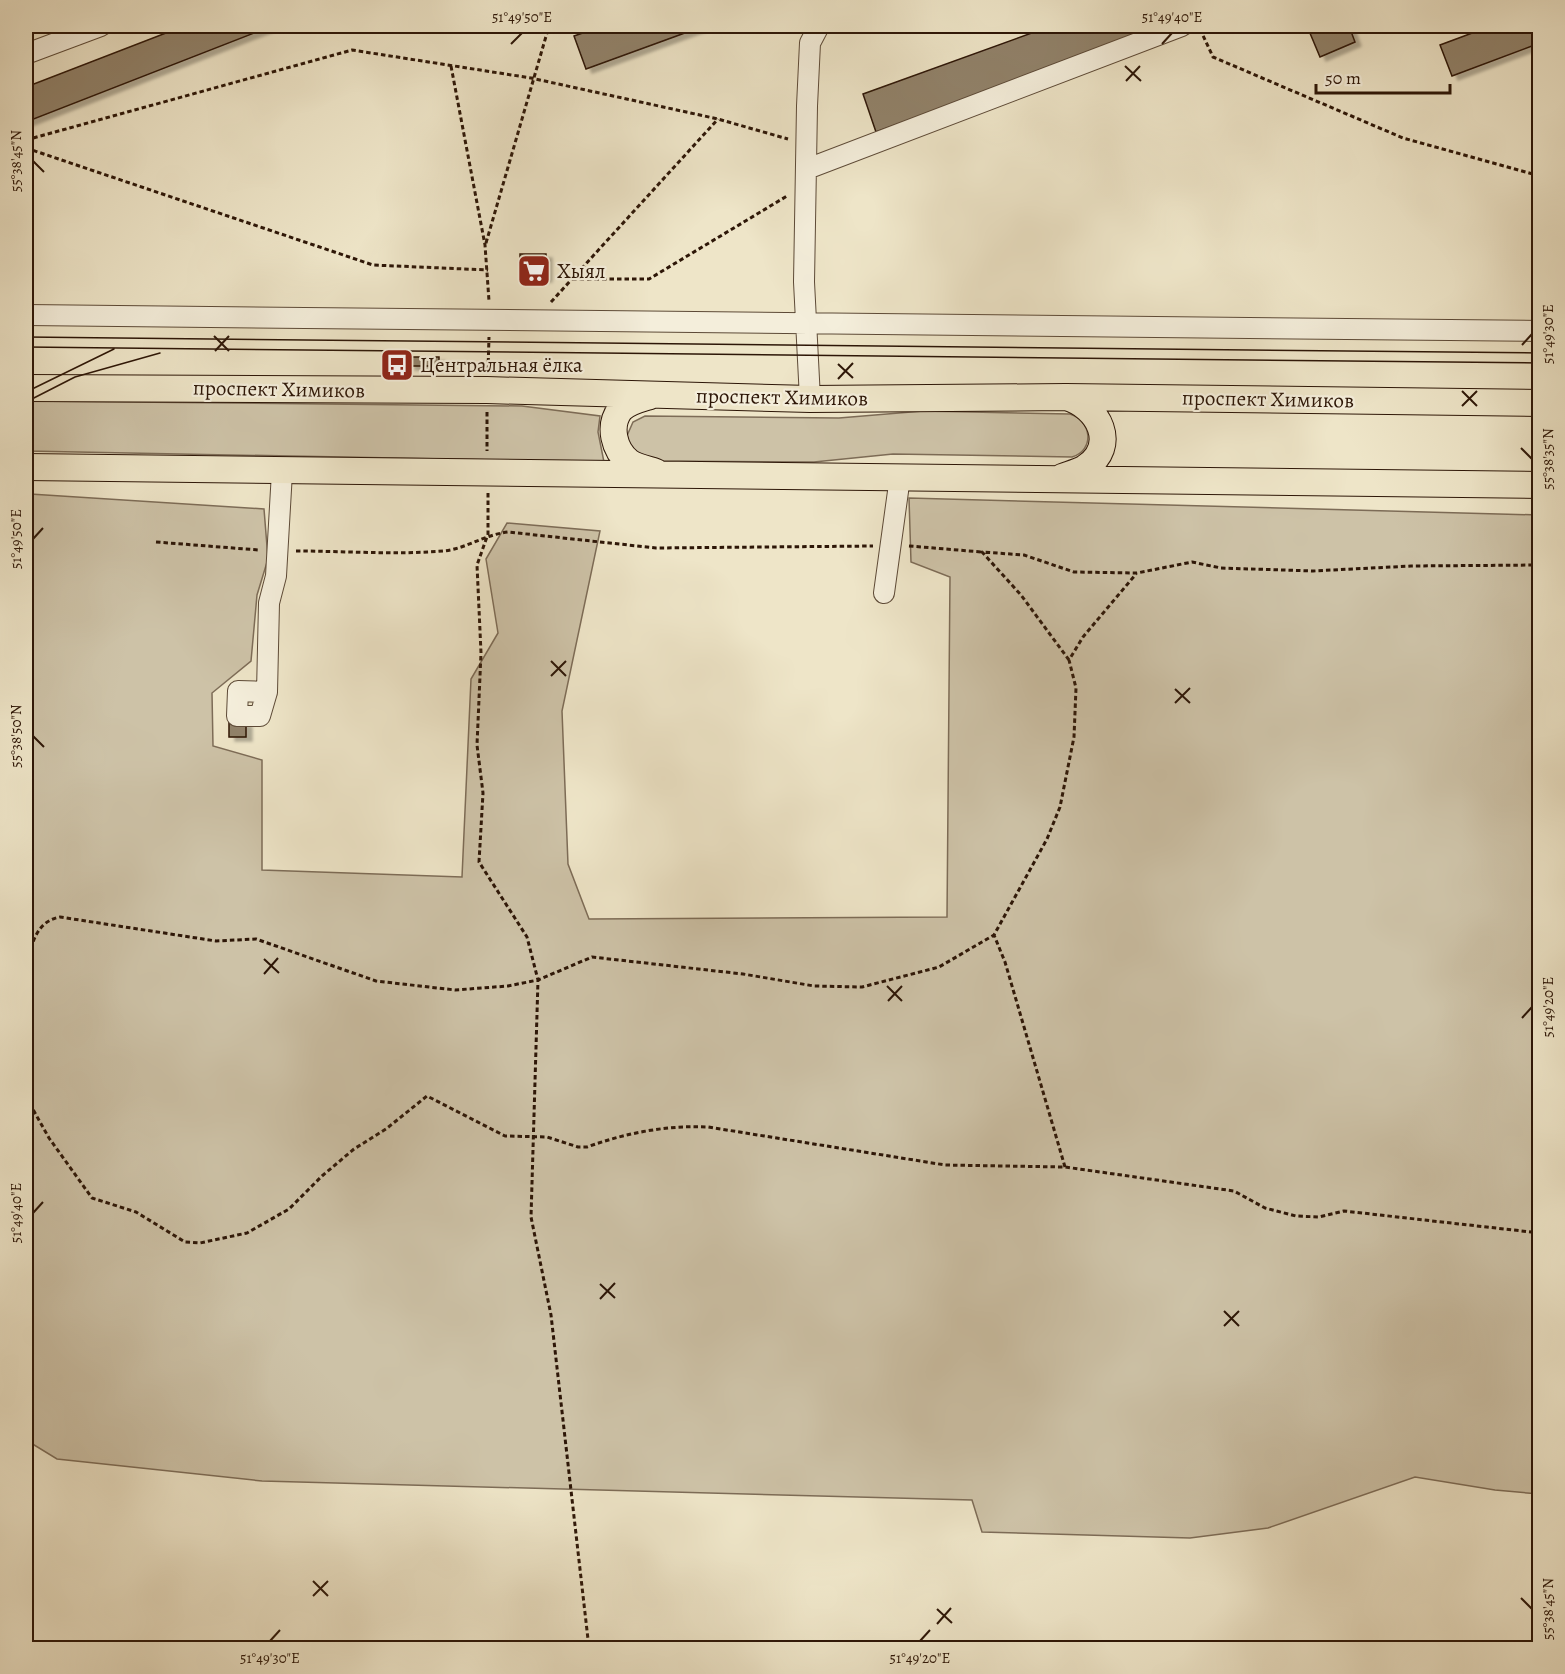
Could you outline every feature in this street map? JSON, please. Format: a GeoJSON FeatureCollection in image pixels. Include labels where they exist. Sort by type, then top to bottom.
{"type":"FeatureCollection","features":[{"type":"Feature","properties":{"kind":"main road","name":"проспект Химиков"},"geometry":{"type":"LineString","coordinates":[[26,388],[487,390],[810,399],[1066,397],[1539,403]]}},
{"type":"Feature","properties":{"kind":"main road"},"geometry":{"type":"LineString","coordinates":[[650,396],[629,403],[621,410],[615,423],[614,438],[620,452],[630,462],[665,475]]}},
{"type":"Feature","properties":{"kind":"main road"},"geometry":{"type":"LineString","coordinates":[[1056,479],[1078,472],[1090,464],[1099,451],[1102,437],[1099,422],[1091,410],[1079,401],[1066,397]]}},
{"type":"Feature","properties":{"kind":"main road"},"geometry":{"type":"LineString","coordinates":[[26,467],[282,472],[1539,485]]}},
{"type":"Feature","properties":{"kind":"street"},"geometry":{"type":"LineString","coordinates":[[26,54],[101,26]]}},
{"type":"Feature","properties":{"kind":"street"},"geometry":{"type":"LineString","coordinates":[[810,399],[806,323],[807,144],[810,44],[819,26]]}},
{"type":"Feature","properties":{"kind":"street"},"geometry":{"type":"LineString","coordinates":[[807,176],[1182,26]]}},
{"type":"Feature","properties":{"kind":"street"},"geometry":{"type":"LineString","coordinates":[[26,315],[1539,331]]}},
{"type":"Feature","properties":{"kind":"street"},"geometry":{"type":"LineString","coordinates":[[267,692],[269,603],[276,576],[282,472]]}},
{"type":"Feature","properties":{"kind":"street"},"geometry":{"type":"LineString","coordinates":[[884,593],[900,477]]}},
{"type":"Feature","properties":{"kind":"path"},"geometry":{"type":"LineString","coordinates":[[485,245],[531,78],[549,26]]}},
{"type":"Feature","properties":{"kind":"path"},"geometry":{"type":"LineString","coordinates":[[1198,26],[1213,57],[1403,138],[1539,176]]}},
{"type":"Feature","properties":{"kind":"path"},"geometry":{"type":"LineString","coordinates":[[26,140],[352,50],[531,78],[718,119],[807,144]]}},
{"type":"Feature","properties":{"kind":"path"},"geometry":{"type":"LineString","coordinates":[[451,66],[485,245],[490,319]]}},
{"type":"Feature","properties":{"kind":"path"},"geometry":{"type":"LineString","coordinates":[[534,319],[718,119]]}},
{"type":"Feature","properties":{"kind":"path"},"geometry":{"type":"LineString","coordinates":[[26,148],[373,265],[488,270]]}},
{"type":"Feature","properties":{"kind":"path"},"geometry":{"type":"LineString","coordinates":[[572,279],[649,279],[807,176]]}},
{"type":"Feature","properties":{"kind":"path"},"geometry":{"type":"LineString","coordinates":[[488,474],[488,534],[477,565],[481,654],[477,745],[483,793],[480,862],[527,938],[538,980],[531,1217],[551,1315],[589,1648]]}},
{"type":"Feature","properties":{"kind":"path"},"geometry":{"type":"LineString","coordinates":[[156,542],[276,551],[445,551],[474,542],[488,534],[508,532],[656,548],[879,546]]}},
{"type":"Feature","properties":{"kind":"path"},"geometry":{"type":"LineString","coordinates":[[903,546],[1024,555],[1074,572],[1137,573],[1192,562],[1221,568],[1313,571],[1411,566],[1539,566]]}},
{"type":"Feature","properties":{"kind":"path"},"geometry":{"type":"LineString","coordinates":[[26,1001],[29,958],[37,931],[48,919],[60,917],[216,940],[256,939],[376,981],[455,990],[508,986],[538,980],[568,965],[592,957],[743,974],[814,986],[862,987],[939,967],[994,935],[1047,839],[1060,807],[1074,737],[1076,688],[1069,660],[1021,595],[982,552]]}},
{"type":"Feature","properties":{"kind":"path"},"geometry":{"type":"LineString","coordinates":[[1069,660],[1083,637],[1137,573]]}},
{"type":"Feature","properties":{"kind":"path"},"geometry":{"type":"LineString","coordinates":[[994,935],[1005,962],[1065,1167]]}},
{"type":"Feature","properties":{"kind":"path"},"geometry":{"type":"LineString","coordinates":[[26,1097],[50,1138],[92,1198],[136,1212],[185,1242],[200,1243],[247,1233],[289,1209],[322,1176],[354,1149],[386,1130],[427,1096],[505,1136],[534,1135],[586,1147],[636,1131],[689,1126],[945,1165],[1065,1167],[1234,1191],[1265,1208],[1296,1216],[1319,1217],[1344,1211],[1539,1233]]}},
{"type":"Feature","properties":{"kind":"shaded area"},"geometry":{"type":"Polygon","coordinates":[[[26,401],[522,406],[600,416],[598,432],[604,462],[26,451],[26,401]]]}},
{"type":"Feature","properties":{"kind":"shaded area"},"geometry":{"type":"Polygon","coordinates":[[[923,411],[1070,414],[1083,423],[1088,436],[1087,442],[1079,453],[1072,457],[893,454],[814,462],[649,461],[636,457],[626,438],[633,422],[645,416],[839,418],[923,411]]]}},
{"type":"Feature","properties":{"kind":"shaded area"},"geometry":{"type":"Polygon","coordinates":[[[30,494],[264,509],[268,559],[257,595],[251,661],[212,693],[213,746],[262,760],[262,870],[462,877],[471,679],[498,633],[486,559],[507,523],[600,531],[562,711],[568,864],[589,919],[947,917],[950,577],[911,562],[909,498],[1539,515],[1539,1494],[1495,1490],[1415,1477],[1268,1528],[1190,1538],[982,1532],[972,1500],[262,1481],[57,1459],[26,1440],[26,570],[29,569],[30,494]]]}},
{"type":"Feature","properties":{"kind":"building"},"geometry":{"type":"Polygon","coordinates":[[[184,26],[272,26],[26,122],[26,87],[184,26]]]}},
{"type":"Feature","properties":{"kind":"building"},"geometry":{"type":"Polygon","coordinates":[[[603,26],[704,26],[586,69],[574,36],[603,26]]]}},
{"type":"Feature","properties":{"kind":"building"},"geometry":{"type":"Polygon","coordinates":[[[1051,26],[1168,26],[876,132],[863,94],[1051,26]]]}},
{"type":"Feature","properties":{"kind":"building"},"geometry":{"type":"Polygon","coordinates":[[[1307,26],[1349,26],[1355,42],[1320,57],[1307,26]]]}},
{"type":"Feature","properties":{"kind":"building"},"geometry":{"type":"Polygon","coordinates":[[[1491,26],[1540,26],[1540,43],[1452,76],[1440,45],[1491,26]]]}},
{"type":"Feature","properties":{"kind":"building"},"geometry":{"type":"Polygon","coordinates":[[[520,254],[546,254],[546,278],[520,277],[520,254]]]}},
{"type":"Feature","properties":{"kind":"building"},"geometry":{"type":"Polygon","coordinates":[[[409,357],[439,357],[439,366],[409,366],[409,357]]]}},
{"type":"Feature","properties":{"kind":"building"},"geometry":{"type":"Polygon","coordinates":[[[229,722],[246,723],[246,737],[229,737],[229,722]]]}},
{"type":"Feature","properties":{"kind":"tram line"},"geometry":{"type":"LineString","coordinates":[[26,337],[1540,353]]}},
{"type":"Feature","properties":{"kind":"tram line"},"geometry":{"type":"LineString","coordinates":[[26,347],[1540,363]]}},
{"type":"Feature","properties":{"kind":"tram line"},"geometry":{"type":"LineString","coordinates":[[26,392],[114,349]]}},
{"type":"Feature","properties":{"kind":"tram line"},"geometry":{"type":"LineString","coordinates":[[26,402],[75,377],[160,353]]}},
{"type":"Feature","properties":{"kind":"place","name":"Хыял"},"geometry":{"type":"Point","coordinates":[534,271]}},
{"type":"Feature","properties":{"kind":"place","name":"Центральная ёлка"},"geometry":{"type":"Point","coordinates":[397,365]}}]}
